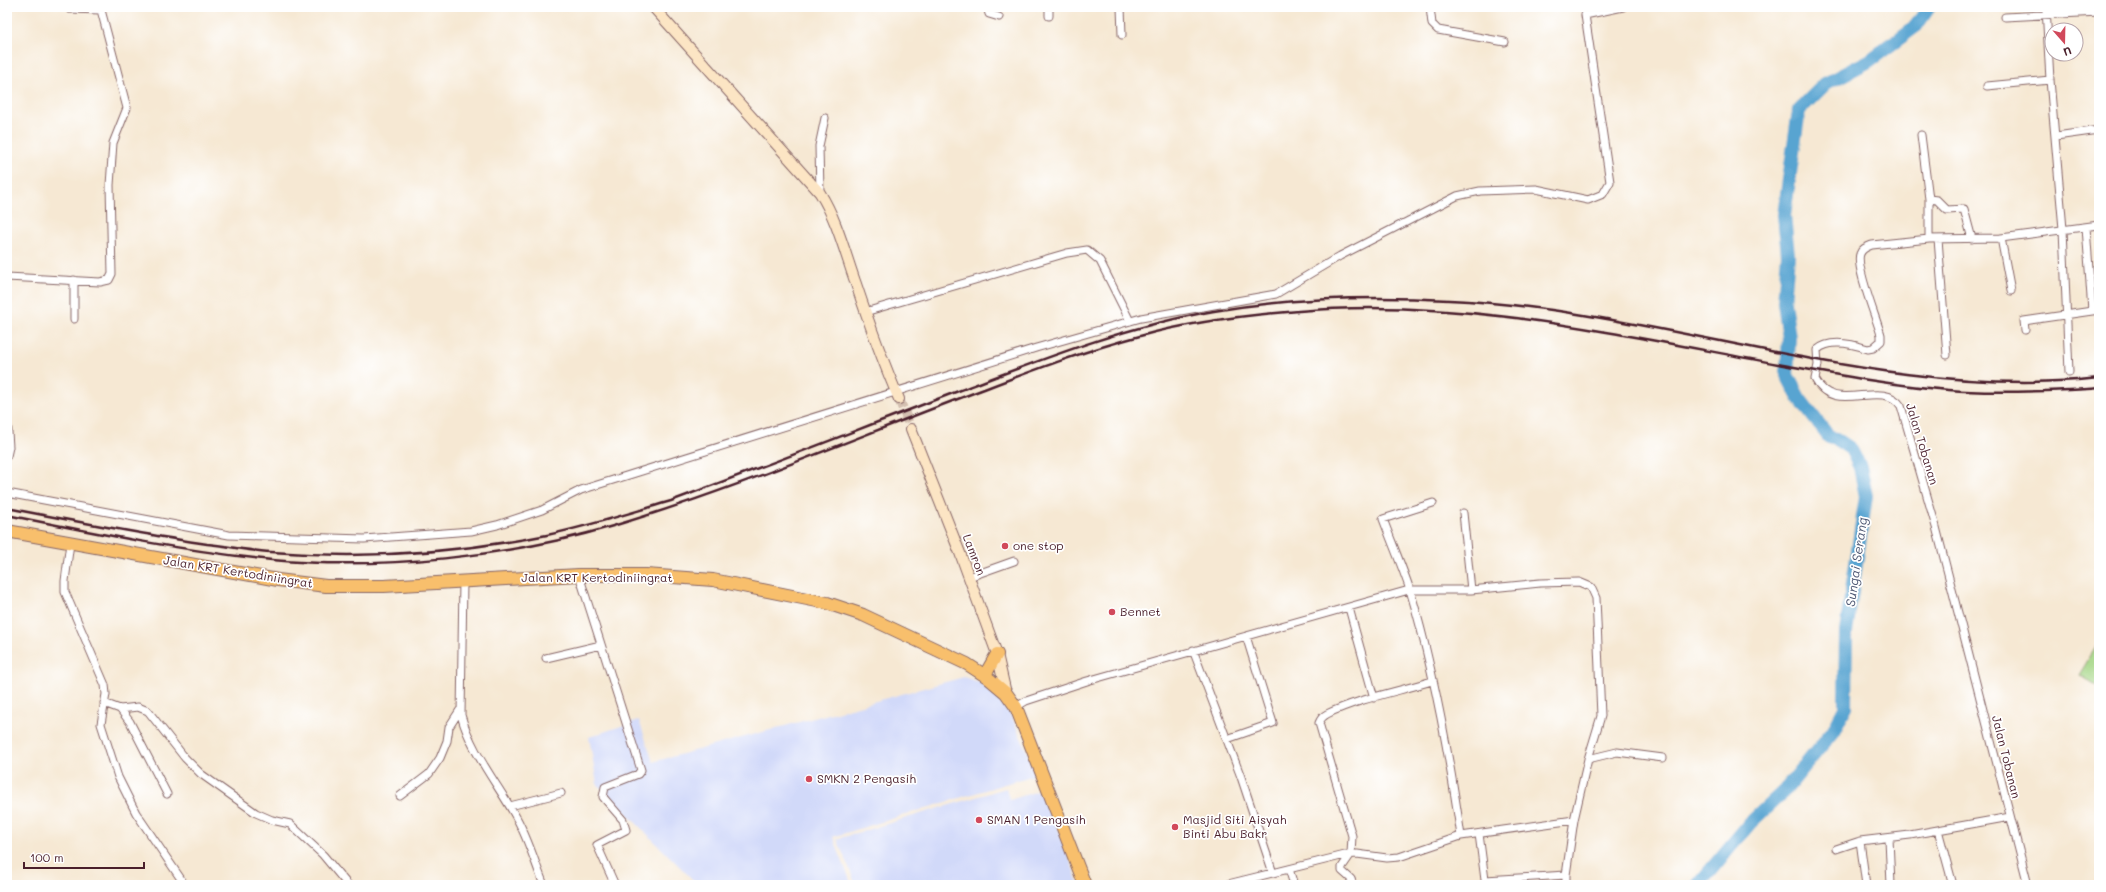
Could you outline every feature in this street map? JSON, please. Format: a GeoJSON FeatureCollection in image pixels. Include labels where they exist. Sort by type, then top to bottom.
{"type":"FeatureCollection","features":[{"type":"Feature","properties":{"kind":"main road","name":"Jalan KRT Kertodiniingrat"},"geometry":{"type":"LineString","coordinates":[[7,531],[278,580],[326,586],[384,586],[579,575],[646,575],[713,580],[827,603],[863,616],[967,664],[985,675],[1006,693],[1016,707],[1085,885]]}},
{"type":"Feature","properties":{"kind":"main road"},"geometry":{"type":"LineString","coordinates":[[985,675],[997,654]]}},
{"type":"Feature","properties":{"kind":"street"},"geometry":{"type":"LineString","coordinates":[[653,7],[766,134],[820,192],[829,209],[841,240],[865,312],[897,395]]}},
{"type":"Feature","properties":{"kind":"street"},"geometry":{"type":"LineString","coordinates":[[987,7],[991,16],[999,17]]}},
{"type":"Feature","properties":{"kind":"street"},"geometry":{"type":"LineString","coordinates":[[1049,7],[1049,16]]}},
{"type":"Feature","properties":{"kind":"street"},"geometry":{"type":"LineString","coordinates":[[1121,7],[1122,35]]}},
{"type":"Feature","properties":{"kind":"street"},"geometry":{"type":"LineString","coordinates":[[1430,7],[1432,24],[1438,30],[1505,42]]}},
{"type":"Feature","properties":{"kind":"street"},"geometry":{"type":"LineString","coordinates":[[7,493],[229,535],[364,539],[471,531],[523,517],[581,490],[897,395],[1130,321],[1276,294],[1340,256],[1457,196],[1480,191],[1536,189],[1588,200],[1603,194],[1610,182],[1585,15],[1622,7]]}},
{"type":"Feature","properties":{"kind":"street"},"geometry":{"type":"LineString","coordinates":[[2046,7],[2050,80],[2056,136],[2068,314],[2069,372]]}},
{"type":"Feature","properties":{"kind":"street"},"geometry":{"type":"LineString","coordinates":[[7,277],[100,282],[109,280],[112,274],[110,185],[113,143],[127,108],[102,8],[69,9]]}},
{"type":"Feature","properties":{"kind":"street"},"geometry":{"type":"LineString","coordinates":[[2005,17],[2099,12]]}},
{"type":"Feature","properties":{"kind":"street"},"geometry":{"type":"LineString","coordinates":[[1987,86],[2050,80]]}},
{"type":"Feature","properties":{"kind":"street"},"geometry":{"type":"LineString","coordinates":[[820,192],[819,146],[825,118]]}},
{"type":"Feature","properties":{"kind":"street"},"geometry":{"type":"LineString","coordinates":[[2056,136],[2099,130]]}},
{"type":"Feature","properties":{"kind":"street"},"geometry":{"type":"LineString","coordinates":[[1921,135],[1929,199],[1929,239]]}},
{"type":"Feature","properties":{"kind":"street"},"geometry":{"type":"LineString","coordinates":[[1929,199],[1937,200],[1947,210],[1964,209],[1972,239]]}},
{"type":"Feature","properties":{"kind":"street","name":"Jalan Tobanan"},"geometry":{"type":"LineString","coordinates":[[2028,885],[1936,528],[1901,406],[1897,399],[1886,395],[1842,396],[1826,394],[1819,387],[1815,379],[1818,365],[1817,350],[1821,346],[1835,343],[1868,349],[1873,348],[1880,341],[1881,335],[1862,274],[1859,258],[1861,252],[1865,248],[1872,245],[1929,239],[2001,238],[2062,229],[2099,226]]}},
{"type":"Feature","properties":{"kind":"street"},"geometry":{"type":"LineString","coordinates":[[2025,330],[2024,321],[2096,311],[2086,227]]}},
{"type":"Feature","properties":{"kind":"street"},"geometry":{"type":"LineString","coordinates":[[2001,238],[2011,290]]}},
{"type":"Feature","properties":{"kind":"street"},"geometry":{"type":"LineString","coordinates":[[1938,239],[1947,355]]}},
{"type":"Feature","properties":{"kind":"street"},"geometry":{"type":"LineString","coordinates":[[865,312],[1068,253],[1087,250],[1100,261],[1130,321]]}},
{"type":"Feature","properties":{"kind":"street"},"geometry":{"type":"LineString","coordinates":[[74,280],[74,319]]}},
{"type":"Feature","properties":{"kind":"street"},"geometry":{"type":"LineString","coordinates":[[7,417],[7,456]]}},
{"type":"Feature","properties":{"kind":"street","name":"Lamron"},"geometry":{"type":"LineString","coordinates":[[911,429],[969,577],[997,654],[1006,693]]}},
{"type":"Feature","properties":{"kind":"street"},"geometry":{"type":"LineString","coordinates":[[1433,503],[1383,519],[1410,590],[1451,768],[1461,836]]}},
{"type":"Feature","properties":{"kind":"street"},"geometry":{"type":"LineString","coordinates":[[1463,514],[1471,590]]}},
{"type":"Feature","properties":{"kind":"street"},"geometry":{"type":"LineString","coordinates":[[70,543],[65,592],[103,679],[106,690],[100,724],[118,777],[136,813],[185,885]]}},
{"type":"Feature","properties":{"kind":"street"},"geometry":{"type":"LineString","coordinates":[[969,577],[1014,561]]}},
{"type":"Feature","properties":{"kind":"street"},"geometry":{"type":"LineString","coordinates":[[579,575],[641,770],[638,774],[606,787],[603,797],[623,820],[626,830],[597,844],[614,885]]}},
{"type":"Feature","properties":{"kind":"street"},"geometry":{"type":"LineString","coordinates":[[463,581],[460,710],[470,741],[517,819],[544,885]]}},
{"type":"Feature","properties":{"kind":"street"},"geometry":{"type":"LineString","coordinates":[[1016,707],[1087,680],[1410,590],[1471,590],[1540,583],[1579,582],[1591,588],[1596,598],[1601,716],[1588,759],[1574,820],[1566,875],[1566,885]]}},
{"type":"Feature","properties":{"kind":"street"},"geometry":{"type":"LineString","coordinates":[[1349,608],[1374,698]]}},
{"type":"Feature","properties":{"kind":"street"},"geometry":{"type":"LineString","coordinates":[[1227,739],[1273,723],[1246,636]]}},
{"type":"Feature","properties":{"kind":"street"},"geometry":{"type":"LineString","coordinates":[[546,658],[601,645]]}},
{"type":"Feature","properties":{"kind":"street"},"geometry":{"type":"LineString","coordinates":[[1194,650],[1227,739],[1273,873]]}},
{"type":"Feature","properties":{"kind":"street"},"geometry":{"type":"LineString","coordinates":[[1353,885],[1351,879],[1342,872],[1342,867],[1351,854],[1352,836],[1319,729],[1319,722],[1321,717],[1326,714],[1374,698],[1432,682]]}},
{"type":"Feature","properties":{"kind":"street"},"geometry":{"type":"LineString","coordinates":[[104,703],[120,709],[138,707],[148,711],[185,758],[201,774],[256,813],[272,820],[290,824],[323,855],[348,885]]}},
{"type":"Feature","properties":{"kind":"street"},"geometry":{"type":"LineString","coordinates":[[120,709],[130,722],[166,794]]}},
{"type":"Feature","properties":{"kind":"street"},"geometry":{"type":"LineString","coordinates":[[400,796],[429,774],[440,758],[447,741],[449,727],[460,710]]}},
{"type":"Feature","properties":{"kind":"street"},"geometry":{"type":"LineString","coordinates":[[1588,759],[1617,752],[1663,758]]}},
{"type":"Feature","properties":{"kind":"street"},"geometry":{"type":"LineString","coordinates":[[510,806],[561,793]]}},
{"type":"Feature","properties":{"kind":"street"},"geometry":{"type":"LineString","coordinates":[[1836,849],[1860,841],[1889,838],[2010,817]]}},
{"type":"Feature","properties":{"kind":"street"},"geometry":{"type":"LineString","coordinates":[[1224,885],[1351,854],[1368,854],[1387,858],[1399,857],[1461,836],[1574,820]]}},
{"type":"Feature","properties":{"kind":"street"},"geometry":{"type":"LineString","coordinates":[[1938,830],[1953,885]]}},
{"type":"Feature","properties":{"kind":"street"},"geometry":{"type":"LineString","coordinates":[[1479,834],[1485,880],[1566,875]]}},
{"type":"Feature","properties":{"kind":"street"},"geometry":{"type":"LineString","coordinates":[[1889,838],[1891,885]]}},
{"type":"Feature","properties":{"kind":"street"},"geometry":{"type":"LineString","coordinates":[[1860,841],[1866,885]]}},
{"type":"Feature","properties":{"kind":"street"},"geometry":{"type":"LineString","coordinates":[[1288,869],[1294,885]]}},
{"type":"Feature","properties":{"kind":"shaded area","name":"SMKN 2 Pengasih"},"geometry":{"type":"Polygon","coordinates":[[[964,677],[985,684],[1000,697],[1010,713],[1037,774],[833,837],[852,885],[698,885],[597,784],[589,737],[639,720],[653,762],[964,677]]]}},
{"type":"Feature","properties":{"kind":"shaded area","name":"SMAN 1 Pengasih"},"geometry":{"type":"Polygon","coordinates":[[[1006,788],[1010,800],[1044,789],[1079,885],[856,885],[837,839],[1006,788]]]}},
{"type":"Feature","properties":{"kind":"green space"},"geometry":{"type":"Polygon","coordinates":[[[2099,642],[2099,688],[2079,675],[2099,642]]]}},
{"type":"Feature","properties":{"kind":"waterway","name":"Sungai Serang"},"geometry":{"type":"LineString","coordinates":[[1698,885],[1750,823],[1786,789],[1833,731],[1845,708],[1846,632],[1866,496],[1860,467],[1851,449],[1836,439],[1829,437],[1799,398],[1787,375],[1789,338],[1784,302],[1788,255],[1784,215],[1799,110],[1825,84],[1869,61],[1916,26],[1929,7]]}},
{"type":"Feature","properties":{"kind":"tunnel"},"geometry":{"type":"LineString","coordinates":[[899,399],[911,429]]}},
{"type":"Feature","properties":{"kind":"railway"},"geometry":{"type":"LineString","coordinates":[[7,508],[157,536],[255,551],[340,555],[410,553],[513,541],[578,528],[671,501],[1023,367],[1117,334],[1181,317],[1214,311],[1272,303],[1331,299],[1390,298],[1449,300],[1530,307],[1693,335],[1855,367],[1936,377],[2017,382],[2099,378]]}},
{"type":"Feature","properties":{"kind":"railway"},"geometry":{"type":"LineString","coordinates":[[7,515],[172,547],[272,560],[314,563],[400,562],[488,553],[573,537],[613,526],[708,495],[1025,374],[1120,341],[1199,323],[1299,311],[1360,308],[1420,309],[1540,321],[1842,376],[1928,388],[1997,392],[2079,390],[2099,388]]}},
{"type":"Feature","properties":{"kind":"place","name":"one stop"},"geometry":{"type":"Point","coordinates":[1005,546]}},
{"type":"Feature","properties":{"kind":"place","name":"Bennet"},"geometry":{"type":"Point","coordinates":[1112,612]}},
{"type":"Feature","properties":{"kind":"place","name":"SMKN 2 Pengasih"},"geometry":{"type":"Point","coordinates":[809,779]}},
{"type":"Feature","properties":{"kind":"place","name":"SMAN 1 Pengasih"},"geometry":{"type":"Point","coordinates":[979,820]}},
{"type":"Feature","properties":{"kind":"place","name":"Masjid Siti Aisyah Binti Abu Bakr"},"geometry":{"type":"Point","coordinates":[1175,827]}}]}
